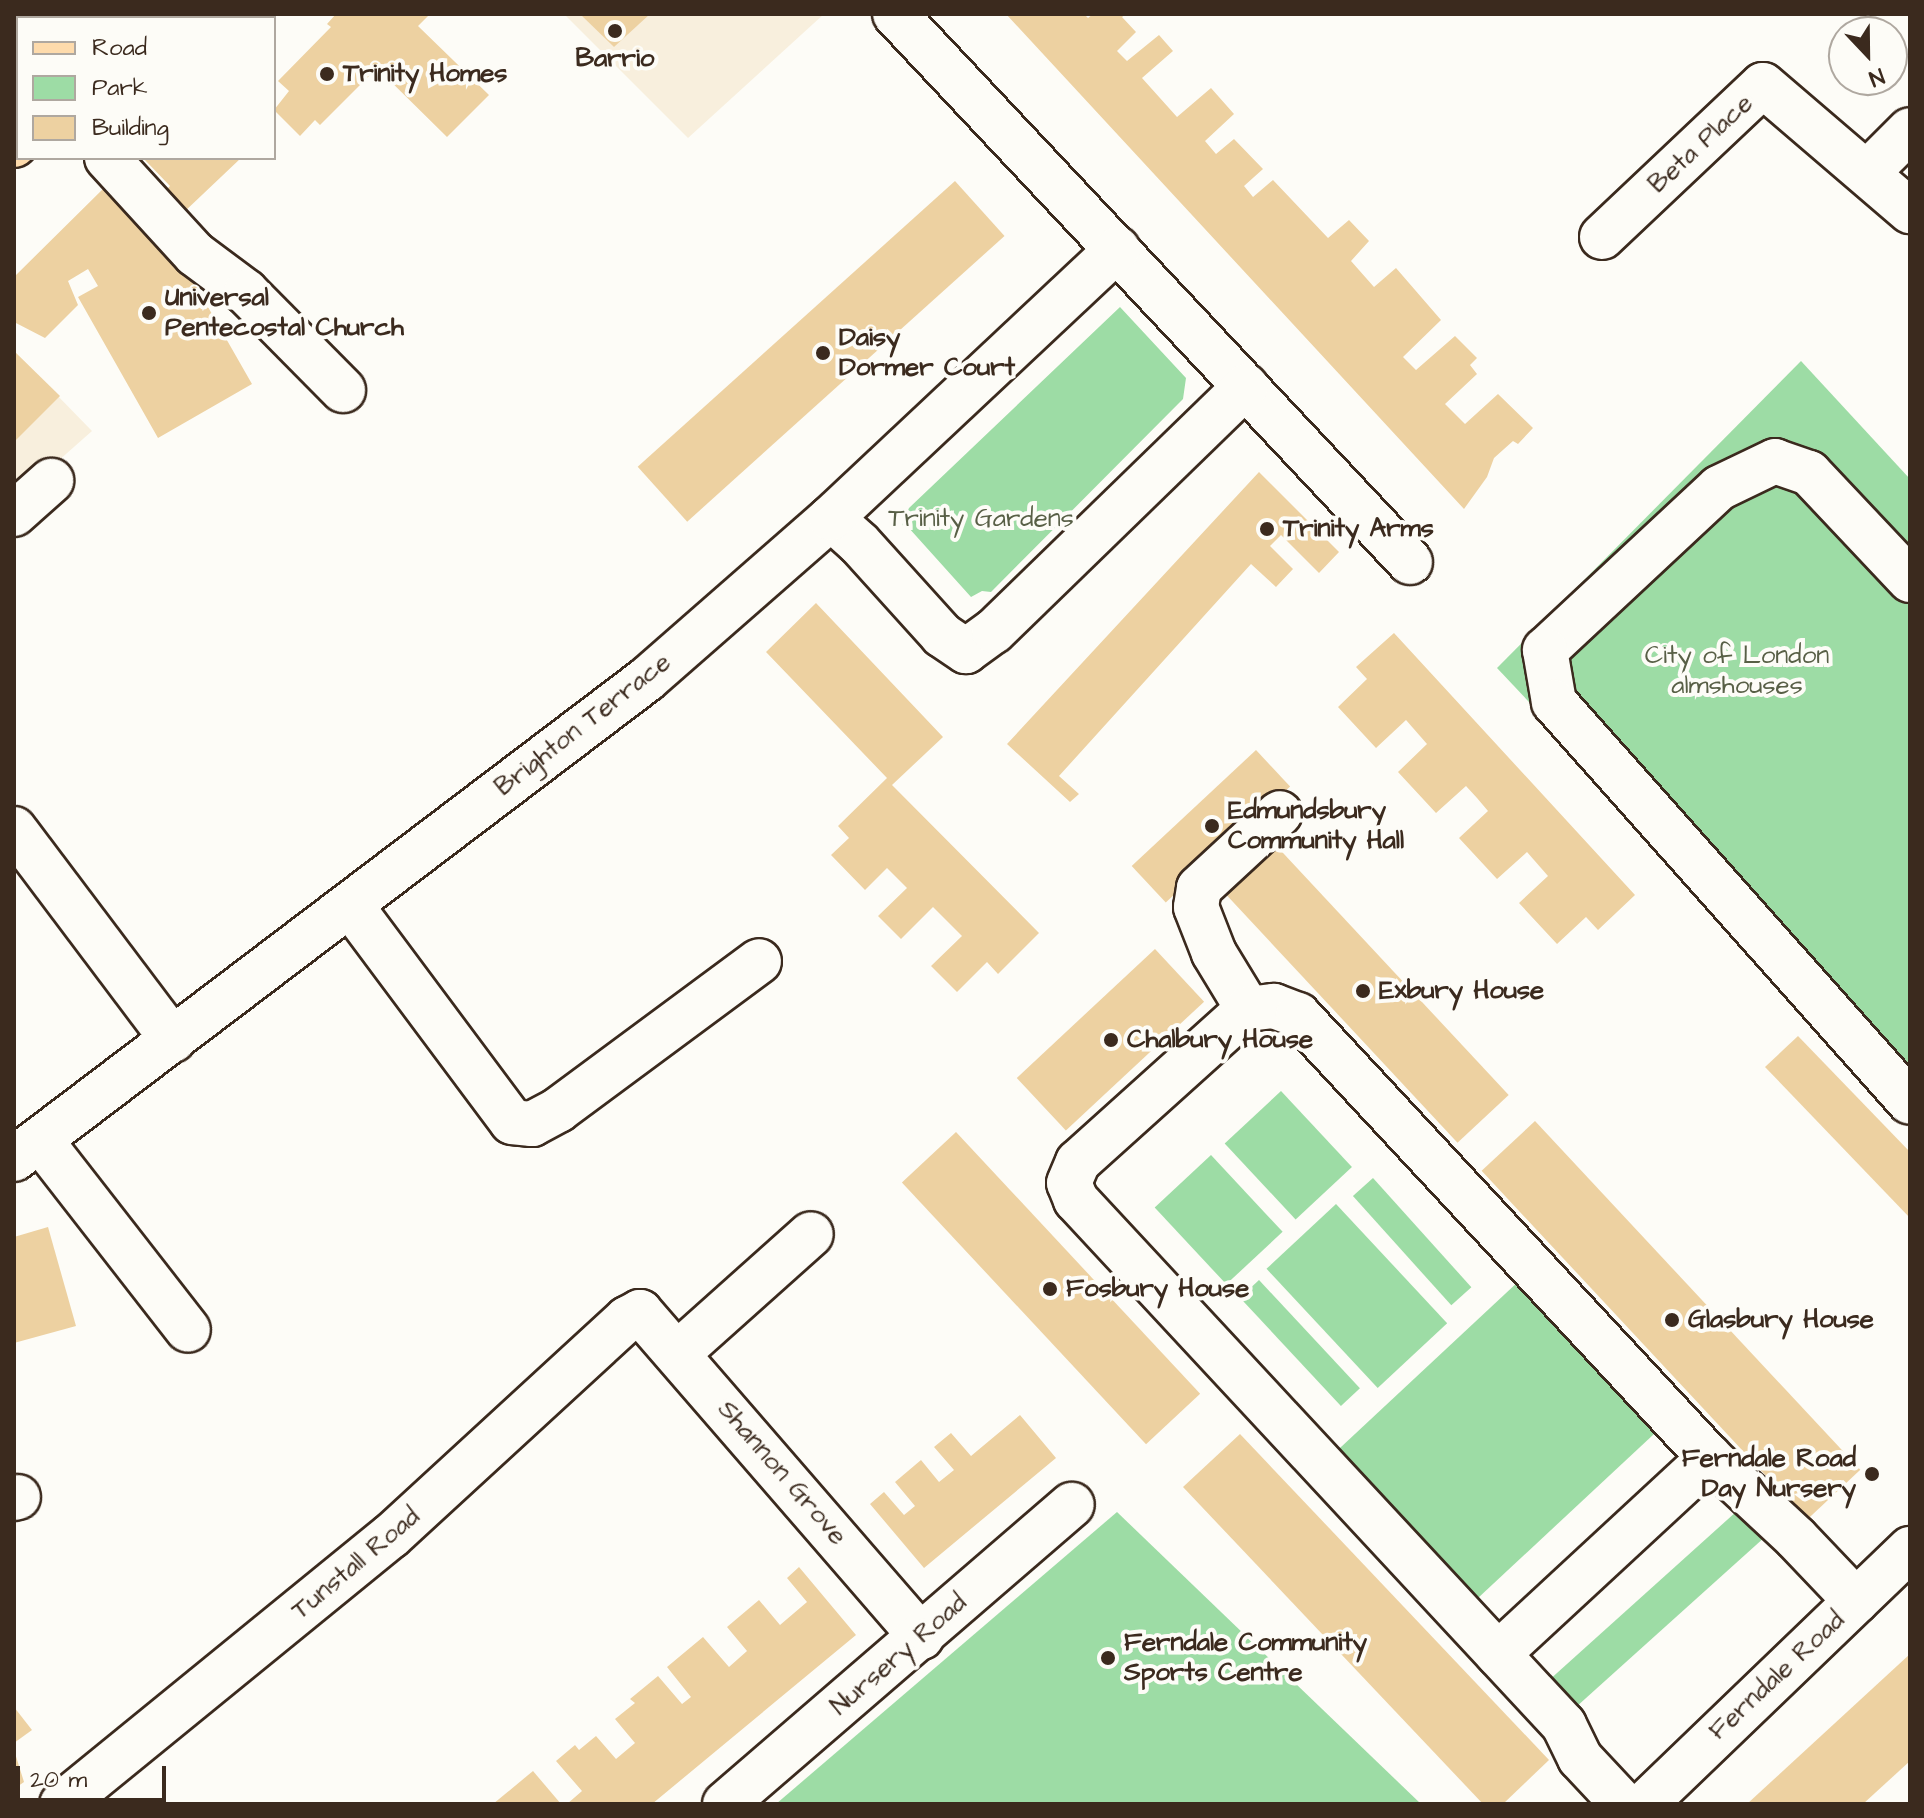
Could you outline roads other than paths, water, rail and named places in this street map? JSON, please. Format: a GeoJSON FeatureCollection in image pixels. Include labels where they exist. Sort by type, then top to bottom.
{"type":"FeatureCollection","features":[{"type":"Feature","properties":{"kind":"street"},"geometry":{"type":"LineString","coordinates":[[895,14],[1410,562]]}},
{"type":"Feature","properties":{"kind":"street","name":"Beta Place"},"geometry":{"type":"LineString","coordinates":[[1602,237],[1763,85],[1816,134],[1868,172],[1910,211]]}},
{"type":"Feature","properties":{"kind":"street"},"geometry":{"type":"LineString","coordinates":[[1868,172],[1910,130]]}},
{"type":"Feature","properties":{"kind":"street"},"geometry":{"type":"LineString","coordinates":[[109,160],[195,254],[246,292],[343,390]]}},
{"type":"Feature","properties":{"kind":"street","name":"Brighton Terrace"},"geometry":{"type":"LineString","coordinates":[[27,1150],[647,679],[831,518],[1117,249]]}},
{"type":"Feature","properties":{"kind":"street"},"geometry":{"type":"LineString","coordinates":[[831,518],[859,543],[942,635],[966,651],[994,631],[1246,386]]}},
{"type":"Feature","properties":{"kind":"street"},"geometry":{"type":"LineString","coordinates":[[1910,580],[1809,473],[1775,461],[1719,488],[1545,650],[1554,702],[1910,1102]]}},
{"type":"Feature","properties":{"kind":"street"},"geometry":{"type":"LineString","coordinates":[[14,514],[51,481]]}},
{"type":"Feature","properties":{"kind":"street"},"geometry":{"type":"LineString","coordinates":[[1248,1009],[1214,953],[1196,907],[1199,888],[1280,813]]}},
{"type":"Feature","properties":{"kind":"street"},"geometry":{"type":"LineString","coordinates":[[14,829],[173,1040]]}},
{"type":"Feature","properties":{"kind":"street"},"geometry":{"type":"LineString","coordinates":[[351,906],[512,1122],[532,1124],[558,1110],[759,961]]}},
{"type":"Feature","properties":{"kind":"street"},"geometry":{"type":"LineString","coordinates":[[1623,1804],[1580,1758],[1564,1725],[1076,1200],[1069,1183],[1078,1162],[1248,1009],[1274,1006],[1298,1015],[1710,1458],[1796,1538],[1856,1601]]}},
{"type":"Feature","properties":{"kind":"street"},"geometry":{"type":"LineString","coordinates":[[27,1150],[188,1330]]}},
{"type":"Feature","properties":{"kind":"street"},"geometry":{"type":"LineString","coordinates":[[678,1353],[811,1234]]}},
{"type":"Feature","properties":{"kind":"street","name":"Shannon Grove"},"geometry":{"type":"LineString","coordinates":[[640,1312],[922,1637]]}},
{"type":"Feature","properties":{"kind":"street","name":"Tunstall Road"},"geometry":{"type":"LineString","coordinates":[[62,1804],[391,1536],[627,1319],[640,1312]]}},
{"type":"Feature","properties":{"kind":"street"},"geometry":{"type":"LineString","coordinates":[[1498,1654],[1710,1458]]}},
{"type":"Feature","properties":{"kind":"street","name":"Nursery Road"},"geometry":{"type":"LineString","coordinates":[[725,1804],[1072,1505]]}},
{"type":"Feature","properties":{"kind":"street","name":"Ferndale Road"},"geometry":{"type":"LineString","coordinates":[[1645,1804],[1910,1549]]}},
{"type":"Feature","properties":{"kind":"place","name":"Barrio"},"geometry":{"type":"Point","coordinates":[615,31]}},
{"type":"Feature","properties":{"kind":"place","name":"Trinity Homes"},"geometry":{"type":"Point","coordinates":[327,74]}},
{"type":"Feature","properties":{"kind":"place","name":"Universal Pentecostal Church"},"geometry":{"type":"Point","coordinates":[149,313]}},
{"type":"Feature","properties":{"kind":"place","name":"Daisy Dormer Court"},"geometry":{"type":"Point","coordinates":[823,353]}},
{"type":"Feature","properties":{"kind":"place","name":"Trinity Arms"},"geometry":{"type":"Point","coordinates":[1267,529]}},
{"type":"Feature","properties":{"kind":"place","name":"Edmundsbury Community Hall"},"geometry":{"type":"Point","coordinates":[1212,826]}},
{"type":"Feature","properties":{"kind":"place","name":"Exbury House"},"geometry":{"type":"Point","coordinates":[1363,991]}},
{"type":"Feature","properties":{"kind":"place","name":"Chalbury House"},"geometry":{"type":"Point","coordinates":[1111,1040]}},
{"type":"Feature","properties":{"kind":"place","name":"Fosbury House"},"geometry":{"type":"Point","coordinates":[1050,1289]}},
{"type":"Feature","properties":{"kind":"place","name":"Glasbury House"},"geometry":{"type":"Point","coordinates":[1672,1320]}},
{"type":"Feature","properties":{"kind":"place","name":"Ferndale Road Day Nursery"},"geometry":{"type":"Point","coordinates":[1872,1474]}},
{"type":"Feature","properties":{"kind":"place","name":"Ferndale Community Sports Centre"},"geometry":{"type":"Point","coordinates":[1108,1658]}},
{"type":"Feature","properties":{"kind":"park label","name":"Trinity Gardens"},"geometry":{"type":"Point","coordinates":[981,519]}},
{"type":"Feature","properties":{"kind":"park label","name":"City of London almshouses"},"geometry":{"type":"Point","coordinates":[1737,671]}}]}
